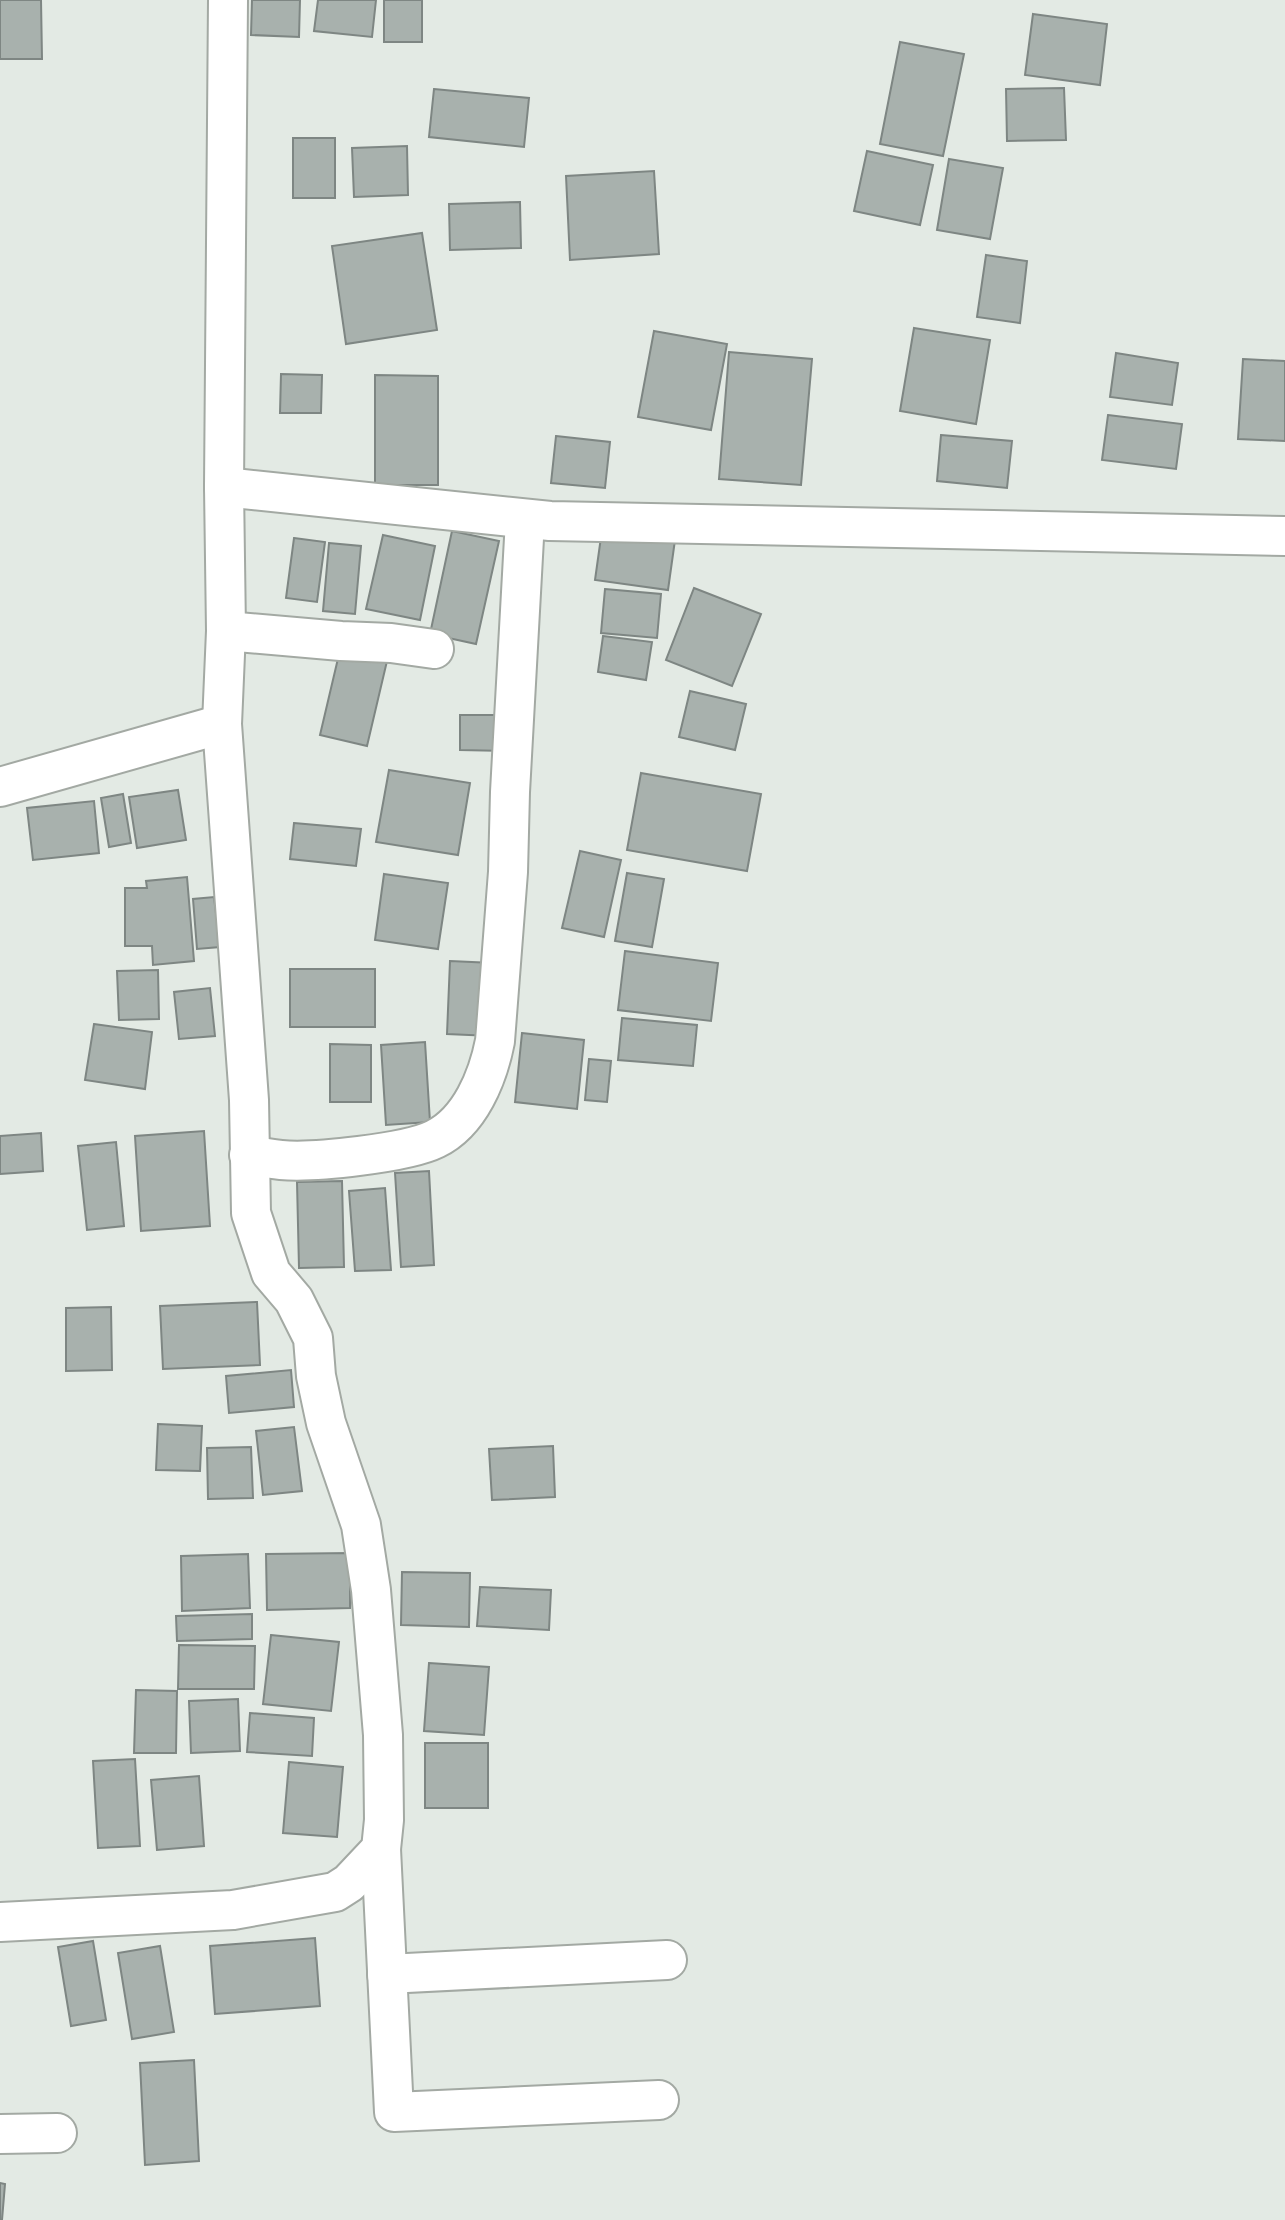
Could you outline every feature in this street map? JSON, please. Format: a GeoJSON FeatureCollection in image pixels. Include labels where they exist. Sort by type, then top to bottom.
{"type":"FeatureCollection","features":[{"type":"Feature","properties":{"kind":"street"},"geometry":{"type":"LineString","coordinates":[[228,0],[224,488],[226,631],[222,724],[249,1100],[251,1213],[271,1273],[294,1300],[313,1338],[316,1376],[326,1423],[361,1525],[372,1601],[382,1723],[384,1820],[381,1849],[394,2112],[659,2100]]}},
{"type":"Feature","properties":{"kind":"street"},"geometry":{"type":"LineString","coordinates":[[224,488],[525,520],[1285,536]]}},
{"type":"Feature","properties":{"kind":"street"},"geometry":{"type":"LineString","coordinates":[[249,1155],[283,1161],[337,1157],[395,1151],[436,1139],[468,1109],[490,1067],[495,1041],[508,872],[525,520]]}},
{"type":"Feature","properties":{"kind":"street"},"geometry":{"type":"LineString","coordinates":[[226,631],[390,643],[434,649]]}},
{"type":"Feature","properties":{"kind":"street"},"geometry":{"type":"LineString","coordinates":[[0,787],[222,724]]}},
{"type":"Feature","properties":{"kind":"street"},"geometry":{"type":"LineString","coordinates":[[0,1923],[233,1910],[335,1892],[349,1883],[381,1849]]}},
{"type":"Feature","properties":{"kind":"street"},"geometry":{"type":"LineString","coordinates":[[387,1974],[667,1960]]}},
{"type":"Feature","properties":{"kind":"street"},"geometry":{"type":"LineString","coordinates":[[0,2134],[58,2133]]}},
{"type":"Feature","properties":{"kind":"building"},"geometry":{"type":"Polygon","coordinates":[[[0,0],[41,0],[42,59],[0,59],[0,0]]]}},
{"type":"Feature","properties":{"kind":"building"},"geometry":{"type":"Polygon","coordinates":[[[252,0],[300,0],[299,37],[251,35],[252,0]]]}},
{"type":"Feature","properties":{"kind":"building"},"geometry":{"type":"Polygon","coordinates":[[[318,0],[376,0],[372,37],[314,31],[318,0]]]}},
{"type":"Feature","properties":{"kind":"building"},"geometry":{"type":"Polygon","coordinates":[[[384,0],[422,0],[422,42],[384,42],[384,0]]]}},
{"type":"Feature","properties":{"kind":"building"},"geometry":{"type":"Polygon","coordinates":[[[1033,14],[1107,24],[1100,85],[1025,75],[1033,14]]]}},
{"type":"Feature","properties":{"kind":"building"},"geometry":{"type":"Polygon","coordinates":[[[900,42],[964,54],[943,156],[880,144],[900,42]]]}},
{"type":"Feature","properties":{"kind":"building"},"geometry":{"type":"Polygon","coordinates":[[[1064,88],[1066,140],[1007,141],[1006,89],[1064,88]]]}},
{"type":"Feature","properties":{"kind":"building"},"geometry":{"type":"Polygon","coordinates":[[[434,89],[529,98],[524,147],[429,137],[434,89]]]}},
{"type":"Feature","properties":{"kind":"building"},"geometry":{"type":"Polygon","coordinates":[[[293,138],[335,138],[335,198],[293,198],[293,138]]]}},
{"type":"Feature","properties":{"kind":"building"},"geometry":{"type":"Polygon","coordinates":[[[407,146],[408,195],[354,197],[352,148],[407,146]]]}},
{"type":"Feature","properties":{"kind":"building"},"geometry":{"type":"Polygon","coordinates":[[[867,151],[933,165],[920,225],[854,211],[867,151]]]}},
{"type":"Feature","properties":{"kind":"building"},"geometry":{"type":"Polygon","coordinates":[[[949,159],[1003,168],[990,239],[937,230],[949,159]]]}},
{"type":"Feature","properties":{"kind":"building"},"geometry":{"type":"Polygon","coordinates":[[[654,171],[659,254],[570,260],[566,176],[654,171]]]}},
{"type":"Feature","properties":{"kind":"building"},"geometry":{"type":"Polygon","coordinates":[[[520,202],[521,248],[450,250],[449,204],[520,202]]]}},
{"type":"Feature","properties":{"kind":"building"},"geometry":{"type":"Polygon","coordinates":[[[422,233],[437,330],[346,344],[332,246],[422,233]]]}},
{"type":"Feature","properties":{"kind":"building"},"geometry":{"type":"Polygon","coordinates":[[[986,255],[1027,261],[1020,323],[977,317],[986,255]]]}},
{"type":"Feature","properties":{"kind":"building"},"geometry":{"type":"Polygon","coordinates":[[[914,328],[990,340],[976,424],[900,411],[914,328]]]}},
{"type":"Feature","properties":{"kind":"building"},"geometry":{"type":"Polygon","coordinates":[[[654,331],[727,344],[711,430],[638,417],[654,331]]]}},
{"type":"Feature","properties":{"kind":"building"},"geometry":{"type":"Polygon","coordinates":[[[729,352],[812,359],[801,485],[719,479],[729,352]]]}},
{"type":"Feature","properties":{"kind":"building"},"geometry":{"type":"Polygon","coordinates":[[[1116,353],[1178,363],[1172,405],[1110,397],[1116,353]]]}},
{"type":"Feature","properties":{"kind":"building"},"geometry":{"type":"Polygon","coordinates":[[[1243,359],[1285,361],[1285,441],[1238,439],[1243,359]]]}},
{"type":"Feature","properties":{"kind":"building"},"geometry":{"type":"Polygon","coordinates":[[[281,374],[322,375],[321,413],[280,413],[281,374]]]}},
{"type":"Feature","properties":{"kind":"building"},"geometry":{"type":"Polygon","coordinates":[[[375,375],[438,376],[438,485],[375,485],[375,375]]]}},
{"type":"Feature","properties":{"kind":"building"},"geometry":{"type":"Polygon","coordinates":[[[1108,415],[1182,424],[1176,469],[1102,460],[1108,415]]]}},
{"type":"Feature","properties":{"kind":"building"},"geometry":{"type":"Polygon","coordinates":[[[941,435],[1012,441],[1007,488],[937,481],[941,435]]]}},
{"type":"Feature","properties":{"kind":"building"},"geometry":{"type":"Polygon","coordinates":[[[556,436],[610,442],[605,488],[551,483],[556,436]]]}},
{"type":"Feature","properties":{"kind":"building"},"geometry":{"type":"Polygon","coordinates":[[[602,530],[675,540],[668,590],[595,580],[602,530]]]}},
{"type":"Feature","properties":{"kind":"building"},"geometry":{"type":"Polygon","coordinates":[[[452,531],[499,541],[476,644],[430,634],[452,531]]]}},
{"type":"Feature","properties":{"kind":"building"},"geometry":{"type":"Polygon","coordinates":[[[383,535],[435,546],[420,620],[366,609],[383,535]]]}},
{"type":"Feature","properties":{"kind":"building"},"geometry":{"type":"Polygon","coordinates":[[[294,538],[325,542],[317,602],[286,598],[294,538]]]}},
{"type":"Feature","properties":{"kind":"building"},"geometry":{"type":"Polygon","coordinates":[[[329,543],[361,546],[355,614],[323,611],[329,543]]]}},
{"type":"Feature","properties":{"kind":"building"},"geometry":{"type":"Polygon","coordinates":[[[694,588],[761,614],[732,686],[666,660],[694,588]]]}},
{"type":"Feature","properties":{"kind":"building"},"geometry":{"type":"Polygon","coordinates":[[[605,589],[661,594],[657,638],[601,633],[605,589]]]}},
{"type":"Feature","properties":{"kind":"building"},"geometry":{"type":"Polygon","coordinates":[[[603,636],[652,642],[646,680],[598,672],[603,636]]]}},
{"type":"Feature","properties":{"kind":"building"},"geometry":{"type":"Polygon","coordinates":[[[340,650],[387,661],[367,746],[320,735],[340,650]]]}},
{"type":"Feature","properties":{"kind":"building"},"geometry":{"type":"Polygon","coordinates":[[[690,691],[746,704],[735,750],[679,737],[690,691]]]}},
{"type":"Feature","properties":{"kind":"building"},"geometry":{"type":"Polygon","coordinates":[[[460,715],[508,715],[507,751],[460,750],[460,715]]]}},
{"type":"Feature","properties":{"kind":"building"},"geometry":{"type":"Polygon","coordinates":[[[389,770],[470,783],[458,855],[376,842],[389,770]]]}},
{"type":"Feature","properties":{"kind":"building"},"geometry":{"type":"Polygon","coordinates":[[[641,773],[761,794],[747,871],[627,850],[641,773]]]}},
{"type":"Feature","properties":{"kind":"building"},"geometry":{"type":"Polygon","coordinates":[[[178,790],[186,840],[137,848],[129,797],[178,790]]]}},
{"type":"Feature","properties":{"kind":"building"},"geometry":{"type":"Polygon","coordinates":[[[123,794],[131,843],[109,847],[101,798],[123,794]]]}},
{"type":"Feature","properties":{"kind":"building"},"geometry":{"type":"Polygon","coordinates":[[[94,801],[99,853],[33,860],[27,808],[94,801]]]}},
{"type":"Feature","properties":{"kind":"building"},"geometry":{"type":"Polygon","coordinates":[[[294,823],[361,829],[356,866],[290,859],[294,823]]]}},
{"type":"Feature","properties":{"kind":"building"},"geometry":{"type":"Polygon","coordinates":[[[580,851],[621,860],[604,937],[562,928],[580,851]]]}},
{"type":"Feature","properties":{"kind":"building"},"geometry":{"type":"Polygon","coordinates":[[[627,873],[664,879],[652,947],[615,941],[627,873]]]}},
{"type":"Feature","properties":{"kind":"building"},"geometry":{"type":"Polygon","coordinates":[[[384,874],[448,883],[438,949],[375,940],[384,874]]]}},
{"type":"Feature","properties":{"kind":"building"},"geometry":{"type":"Polygon","coordinates":[[[187,877],[194,961],[153,965],[152,946],[125,946],[125,888],[147,888],[146,881],[187,877]]]}},
{"type":"Feature","properties":{"kind":"building"},"geometry":{"type":"Polygon","coordinates":[[[214,897],[220,947],[197,949],[193,899],[214,897]]]}},
{"type":"Feature","properties":{"kind":"building"},"geometry":{"type":"Polygon","coordinates":[[[625,951],[718,963],[711,1021],[618,1010],[625,951]]]}},
{"type":"Feature","properties":{"kind":"building"},"geometry":{"type":"Polygon","coordinates":[[[450,961],[493,963],[491,1036],[447,1034],[450,961]]]}},
{"type":"Feature","properties":{"kind":"building"},"geometry":{"type":"Polygon","coordinates":[[[290,969],[375,969],[375,1027],[290,1027],[290,969]]]}},
{"type":"Feature","properties":{"kind":"building"},"geometry":{"type":"Polygon","coordinates":[[[158,970],[159,1019],[119,1020],[117,971],[158,970]]]}},
{"type":"Feature","properties":{"kind":"building"},"geometry":{"type":"Polygon","coordinates":[[[210,988],[215,1036],[179,1039],[174,992],[210,988]]]}},
{"type":"Feature","properties":{"kind":"building"},"geometry":{"type":"Polygon","coordinates":[[[622,1018],[697,1025],[693,1066],[618,1060],[622,1018]]]}},
{"type":"Feature","properties":{"kind":"building"},"geometry":{"type":"Polygon","coordinates":[[[94,1024],[152,1032],[145,1089],[85,1080],[94,1024]]]}},
{"type":"Feature","properties":{"kind":"building"},"geometry":{"type":"Polygon","coordinates":[[[522,1033],[584,1040],[577,1109],[515,1102],[522,1033]]]}},
{"type":"Feature","properties":{"kind":"building"},"geometry":{"type":"Polygon","coordinates":[[[425,1042],[430,1122],[386,1125],[381,1045],[425,1042]]]}},
{"type":"Feature","properties":{"kind":"building"},"geometry":{"type":"Polygon","coordinates":[[[330,1044],[371,1045],[371,1102],[330,1102],[330,1044]]]}},
{"type":"Feature","properties":{"kind":"building"},"geometry":{"type":"Polygon","coordinates":[[[589,1059],[611,1061],[607,1102],[585,1100],[589,1059]]]}},
{"type":"Feature","properties":{"kind":"building"},"geometry":{"type":"Polygon","coordinates":[[[204,1131],[210,1226],[141,1231],[135,1136],[204,1131]]]}},
{"type":"Feature","properties":{"kind":"building"},"geometry":{"type":"Polygon","coordinates":[[[41,1133],[43,1171],[0,1174],[0,1136],[41,1133]]]}},
{"type":"Feature","properties":{"kind":"building"},"geometry":{"type":"Polygon","coordinates":[[[116,1142],[124,1226],[87,1230],[78,1146],[116,1142]]]}},
{"type":"Feature","properties":{"kind":"building"},"geometry":{"type":"Polygon","coordinates":[[[429,1171],[434,1265],[401,1267],[395,1173],[429,1171]]]}},
{"type":"Feature","properties":{"kind":"building"},"geometry":{"type":"Polygon","coordinates":[[[342,1181],[344,1267],[299,1268],[297,1182],[342,1181]]]}},
{"type":"Feature","properties":{"kind":"building"},"geometry":{"type":"Polygon","coordinates":[[[385,1188],[391,1270],[355,1271],[349,1191],[385,1188]]]}},
{"type":"Feature","properties":{"kind":"building"},"geometry":{"type":"Polygon","coordinates":[[[257,1302],[260,1365],[163,1369],[160,1306],[257,1302]]]}},
{"type":"Feature","properties":{"kind":"building"},"geometry":{"type":"Polygon","coordinates":[[[111,1307],[112,1370],[66,1371],[66,1308],[111,1307]]]}},
{"type":"Feature","properties":{"kind":"building"},"geometry":{"type":"Polygon","coordinates":[[[291,1370],[294,1407],[229,1413],[226,1376],[291,1370]]]}},
{"type":"Feature","properties":{"kind":"building"},"geometry":{"type":"Polygon","coordinates":[[[158,1424],[202,1426],[200,1471],[156,1470],[158,1424]]]}},
{"type":"Feature","properties":{"kind":"building"},"geometry":{"type":"Polygon","coordinates":[[[294,1427],[302,1491],[263,1495],[256,1431],[294,1427]]]}},
{"type":"Feature","properties":{"kind":"building"},"geometry":{"type":"Polygon","coordinates":[[[553,1446],[555,1497],[492,1500],[489,1449],[553,1446]]]}},
{"type":"Feature","properties":{"kind":"building"},"geometry":{"type":"Polygon","coordinates":[[[251,1447],[253,1498],[208,1499],[207,1448],[251,1447]]]}},
{"type":"Feature","properties":{"kind":"building"},"geometry":{"type":"Polygon","coordinates":[[[350,1553],[350,1608],[267,1610],[266,1554],[350,1553]]]}},
{"type":"Feature","properties":{"kind":"building"},"geometry":{"type":"Polygon","coordinates":[[[248,1554],[250,1608],[182,1611],[181,1556],[248,1554]]]}},
{"type":"Feature","properties":{"kind":"building"},"geometry":{"type":"Polygon","coordinates":[[[402,1572],[470,1573],[469,1627],[401,1625],[402,1572]]]}},
{"type":"Feature","properties":{"kind":"building"},"geometry":{"type":"Polygon","coordinates":[[[480,1587],[551,1590],[549,1630],[477,1626],[480,1587]]]}},
{"type":"Feature","properties":{"kind":"building"},"geometry":{"type":"Polygon","coordinates":[[[252,1614],[252,1639],[177,1641],[176,1616],[252,1614]]]}},
{"type":"Feature","properties":{"kind":"building"},"geometry":{"type":"Polygon","coordinates":[[[271,1635],[339,1642],[331,1711],[263,1704],[271,1635]]]}},
{"type":"Feature","properties":{"kind":"building"},"geometry":{"type":"Polygon","coordinates":[[[179,1645],[255,1646],[254,1689],[178,1689],[179,1645]]]}},
{"type":"Feature","properties":{"kind":"building"},"geometry":{"type":"Polygon","coordinates":[[[429,1663],[489,1667],[484,1735],[424,1731],[429,1663]]]}},
{"type":"Feature","properties":{"kind":"building"},"geometry":{"type":"Polygon","coordinates":[[[136,1690],[177,1691],[176,1753],[134,1753],[136,1690]]]}},
{"type":"Feature","properties":{"kind":"building"},"geometry":{"type":"Polygon","coordinates":[[[238,1699],[240,1751],[191,1753],[189,1701],[238,1699]]]}},
{"type":"Feature","properties":{"kind":"building"},"geometry":{"type":"Polygon","coordinates":[[[250,1713],[314,1718],[312,1756],[247,1752],[250,1713]]]}},
{"type":"Feature","properties":{"kind":"building"},"geometry":{"type":"Polygon","coordinates":[[[425,1743],[488,1743],[488,1808],[425,1808],[425,1743]]]}},
{"type":"Feature","properties":{"kind":"building"},"geometry":{"type":"Polygon","coordinates":[[[135,1759],[140,1846],[98,1848],[93,1761],[135,1759]]]}},
{"type":"Feature","properties":{"kind":"building"},"geometry":{"type":"Polygon","coordinates":[[[289,1762],[343,1767],[337,1837],[283,1833],[289,1762]]]}},
{"type":"Feature","properties":{"kind":"building"},"geometry":{"type":"Polygon","coordinates":[[[199,1776],[204,1846],[157,1850],[151,1780],[199,1776]]]}},
{"type":"Feature","properties":{"kind":"building"},"geometry":{"type":"Polygon","coordinates":[[[315,1938],[320,2006],[215,2014],[210,1946],[315,1938]]]}},
{"type":"Feature","properties":{"kind":"building"},"geometry":{"type":"Polygon","coordinates":[[[93,1941],[106,2020],[71,2026],[58,1947],[93,1941]]]}},
{"type":"Feature","properties":{"kind":"building"},"geometry":{"type":"Polygon","coordinates":[[[160,1946],[174,2032],[132,2039],[118,1953],[160,1946]]]}},
{"type":"Feature","properties":{"kind":"building"},"geometry":{"type":"Polygon","coordinates":[[[194,2060],[199,2161],[145,2165],[140,2063],[194,2060]]]}},
{"type":"Feature","properties":{"kind":"building"},"geometry":{"type":"Polygon","coordinates":[[[0,2183],[5,2184],[2,2220],[0,2220],[0,2183]]]}}]}
